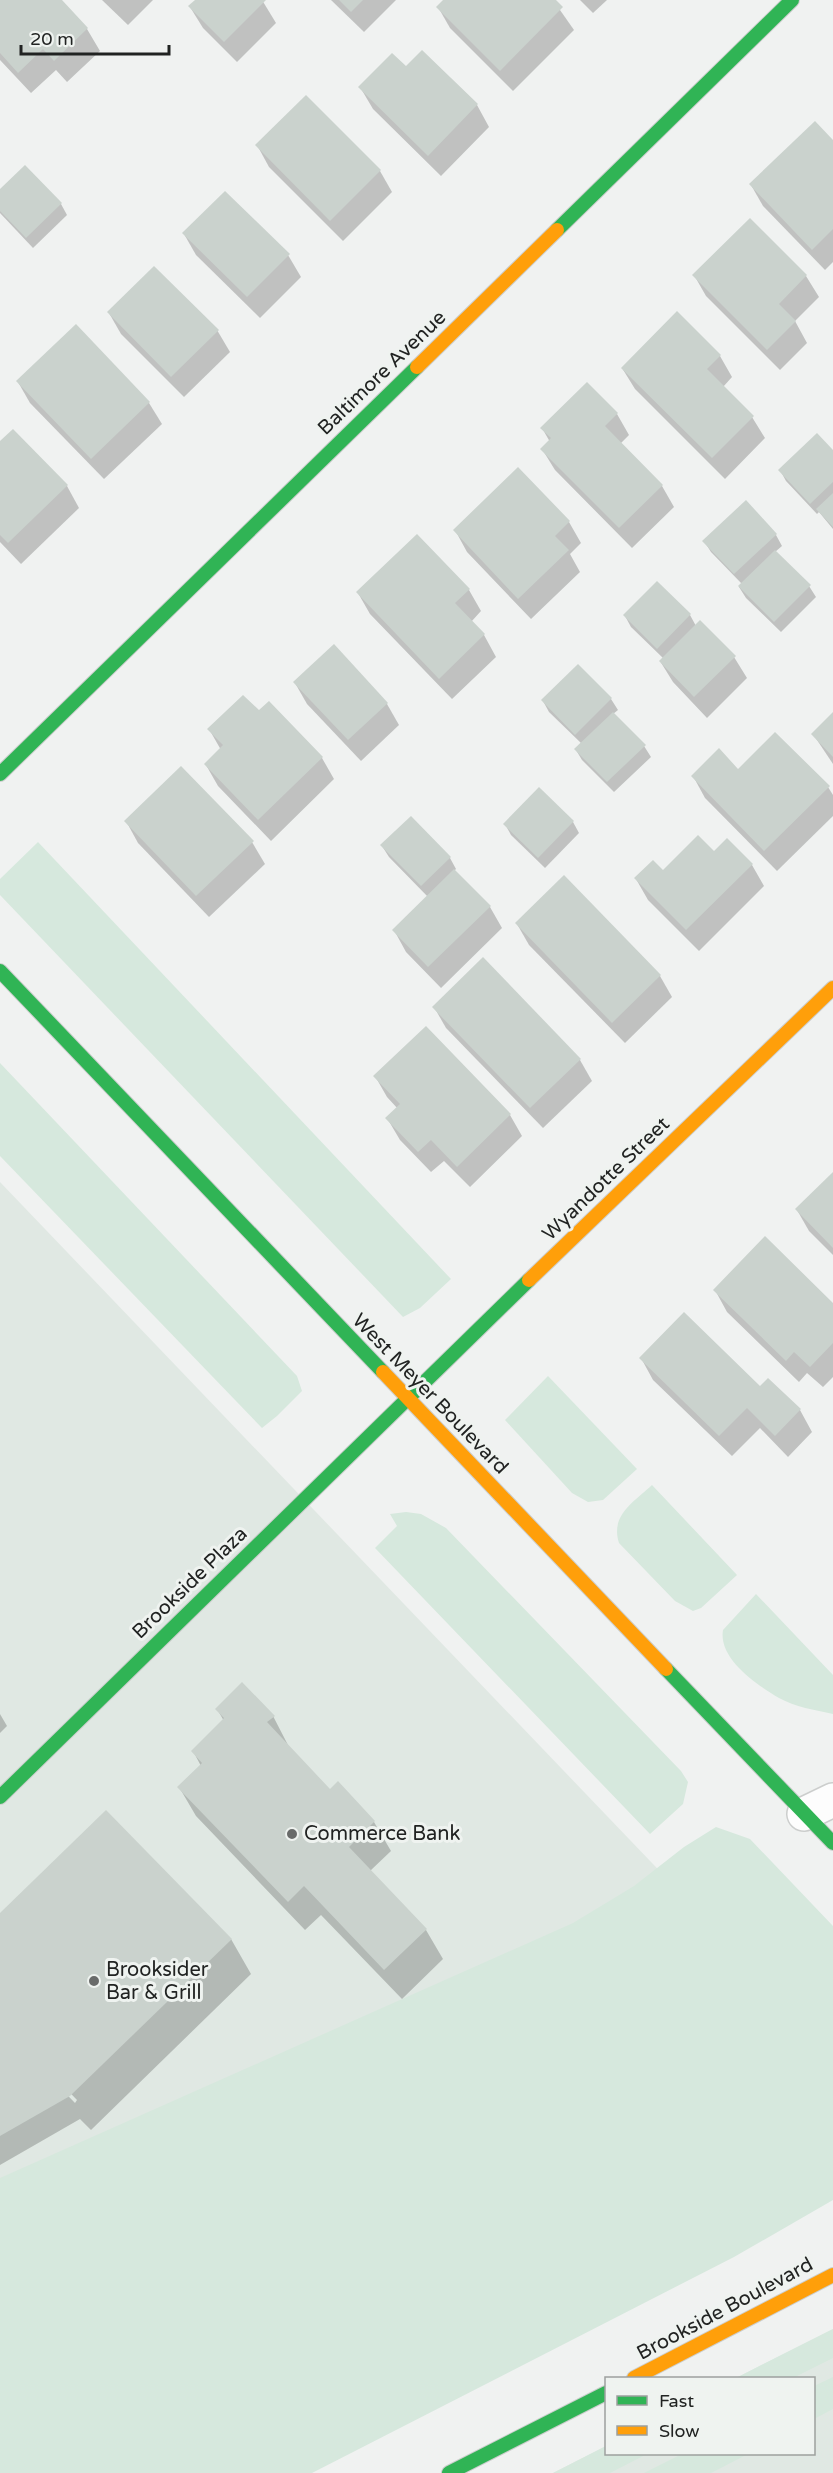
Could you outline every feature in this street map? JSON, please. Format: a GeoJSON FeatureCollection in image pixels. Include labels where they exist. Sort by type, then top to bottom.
{"type":"FeatureCollection","features":[{"type":"Feature","properties":{"kind":"street","name":"Baltimore Avenue"},"geometry":{"type":"LineString","coordinates":[[0,774],[792,0]]}},
{"type":"Feature","properties":{"kind":"street","name":"West Meyer Boulevard"},"geometry":{"type":"LineString","coordinates":[[0,971],[407,1398],[819,1807],[833,1843]]}},
{"type":"Feature","properties":{"kind":"street","name":"Wyandotte Street"},"geometry":{"type":"LineString","coordinates":[[407,1398],[833,988]]}},
{"type":"Feature","properties":{"kind":"street","name":"Brookside Plaza"},"geometry":{"type":"LineString","coordinates":[[0,1797],[407,1398]]}},
{"type":"Feature","properties":{"kind":"street","name":"Brookside Boulevard"},"geometry":{"type":"LineString","coordinates":[[638,2377],[833,2275]]}},
{"type":"Feature","properties":{"kind":"street"},"geometry":{"type":"LineString","coordinates":[[449,2473],[605,2393]]}},
{"type":"Feature","properties":{"kind":"shaded area"},"geometry":{"type":"Polygon","coordinates":[[[0,1182],[675,1887],[0,2197],[0,1182]]]}},
{"type":"Feature","properties":{"kind":"shaded area"},"geometry":{"type":"Polygon","coordinates":[[[833,2329],[833,2473],[553,2473],[605,2447],[605,2455],[815,2455],[815,2377],[738,2377],[833,2329]]]}},
{"type":"Feature","properties":{"kind":"green space"},"geometry":{"type":"Polygon","coordinates":[[[38,842],[451,1279],[420,1308],[403,1317],[0,895],[0,879],[38,842]]]}},
{"type":"Feature","properties":{"kind":"green space"},"geometry":{"type":"Polygon","coordinates":[[[0,1063],[297,1376],[302,1391],[262,1428],[0,1156],[0,1063]]]}},
{"type":"Feature","properties":{"kind":"green space"},"geometry":{"type":"Polygon","coordinates":[[[548,1376],[637,1469],[603,1500],[588,1502],[572,1493],[505,1420],[548,1376]]]}},
{"type":"Feature","properties":{"kind":"green space"},"geometry":{"type":"Polygon","coordinates":[[[652,1485],[737,1575],[701,1608],[693,1611],[675,1601],[619,1543],[617,1533],[621,1517],[631,1503],[652,1485]]]}},
{"type":"Feature","properties":{"kind":"green space"},"geometry":{"type":"Polygon","coordinates":[[[406,1512],[421,1514],[446,1528],[681,1771],[688,1782],[683,1804],[650,1834],[375,1548],[397,1526],[390,1514],[406,1512]]]}},
{"type":"Feature","properties":{"kind":"green space"},"geometry":{"type":"Polygon","coordinates":[[[756,1594],[833,1675],[833,1714],[798,1706],[779,1698],[750,1678],[733,1661],[723,1641],[723,1630],[756,1594]]]}},
{"type":"Feature","properties":{"kind":"green space"},"geometry":{"type":"Polygon","coordinates":[[[716,1827],[750,1839],[833,1926],[833,2200],[734,2257],[312,2473],[0,2473],[0,2178],[573,1923],[634,1886],[684,1847],[716,1827]]]}},
{"type":"Feature","properties":{"kind":"green space"},"geometry":{"type":"Polygon","coordinates":[[[833,2329],[833,2358],[795,2377],[738,2377],[833,2329]]]}},
{"type":"Feature","properties":{"kind":"green space"},"geometry":{"type":"Polygon","coordinates":[[[833,2377],[833,2409],[815,2418],[815,2386],[833,2377]]]}},
{"type":"Feature","properties":{"kind":"green space"},"geometry":{"type":"Polygon","coordinates":[[[605,2447],[605,2455],[645,2455],[610,2473],[553,2473],[605,2447]]]}},
{"type":"Feature","properties":{"kind":"green space"},"geometry":{"type":"Polygon","coordinates":[[[680,2455],[746,2455],[711,2473],[644,2473],[680,2455]]]}},
{"type":"Feature","properties":{"kind":"building"},"geometry":{"type":"Polygon","coordinates":[[[0,0],[62,0],[88,28],[54,61],[43,49],[18,73],[0,53],[0,0]]]}},
{"type":"Feature","properties":{"kind":"building"},"geometry":{"type":"Polygon","coordinates":[[[195,0],[266,0],[224,42],[188,6],[195,0]]]}},
{"type":"Feature","properties":{"kind":"building"},"geometry":{"type":"Polygon","coordinates":[[[339,0],[363,0],[351,12],[339,0]]]}},
{"type":"Feature","properties":{"kind":"building"},"geometry":{"type":"Polygon","coordinates":[[[443,0],[556,0],[563,7],[500,71],[436,7],[443,0]]]}},
{"type":"Feature","properties":{"kind":"building"},"geometry":{"type":"Polygon","coordinates":[[[422,50],[478,104],[428,156],[358,87],[392,53],[406,66],[422,50]]]}},
{"type":"Feature","properties":{"kind":"building"},"geometry":{"type":"Polygon","coordinates":[[[306,95],[381,170],[330,221],[255,145],[306,95]]]}},
{"type":"Feature","properties":{"kind":"building"},"geometry":{"type":"Polygon","coordinates":[[[815,121],[833,140],[833,229],[812,250],[749,184],[815,121]]]}},
{"type":"Feature","properties":{"kind":"building"},"geometry":{"type":"Polygon","coordinates":[[[25,165],[62,203],[26,238],[0,211],[0,189],[25,165]]]}},
{"type":"Feature","properties":{"kind":"building"},"geometry":{"type":"Polygon","coordinates":[[[225,191],[290,254],[247,297],[182,233],[225,191]]]}},
{"type":"Feature","properties":{"kind":"building"},"geometry":{"type":"Polygon","coordinates":[[[750,218],[807,275],[779,304],[796,321],[767,350],[692,275],[750,218]]]}},
{"type":"Feature","properties":{"kind":"building"},"geometry":{"type":"Polygon","coordinates":[[[154,266],[219,330],[171,377],[107,312],[154,266]]]}},
{"type":"Feature","properties":{"kind":"building"},"geometry":{"type":"Polygon","coordinates":[[[677,311],[721,355],[707,369],[754,416],[712,458],[621,368],[677,311]]]}},
{"type":"Feature","properties":{"kind":"building"},"geometry":{"type":"Polygon","coordinates":[[[76,324],[150,402],[91,459],[16,381],[76,324]]]}},
{"type":"Feature","properties":{"kind":"building"},"geometry":{"type":"Polygon","coordinates":[[[587,382],[618,413],[605,426],[663,485],[619,528],[540,449],[551,438],[540,428],[587,382]]]}},
{"type":"Feature","properties":{"kind":"building"},"geometry":{"type":"Polygon","coordinates":[[[13,429],[68,485],[8,543],[0,535],[0,441],[13,429]]]}},
{"type":"Feature","properties":{"kind":"building"},"geometry":{"type":"Polygon","coordinates":[[[817,433],[833,450],[833,482],[810,504],[778,470],[817,433]]]}},
{"type":"Feature","properties":{"kind":"building"},"geometry":{"type":"Polygon","coordinates":[[[518,467],[570,521],[555,536],[569,550],[518,599],[453,530],[518,467]]]}},
{"type":"Feature","properties":{"kind":"building"},"geometry":{"type":"Polygon","coordinates":[[[833,493],[833,527],[816,509],[833,493]]]}},
{"type":"Feature","properties":{"kind":"building"},"geometry":{"type":"Polygon","coordinates":[[[746,500],[777,534],[734,574],[702,541],[746,500]]]}},
{"type":"Feature","properties":{"kind":"building"},"geometry":{"type":"Polygon","coordinates":[[[417,534],[470,589],[455,603],[485,634],[439,679],[356,592],[417,534]]]}},
{"type":"Feature","properties":{"kind":"building"},"geometry":{"type":"Polygon","coordinates":[[[775,550],[811,585],[774,622],[738,586],[775,550]]]}},
{"type":"Feature","properties":{"kind":"building"},"geometry":{"type":"Polygon","coordinates":[[[657,581],[691,614],[657,649],[623,615],[657,581]]]}},
{"type":"Feature","properties":{"kind":"building"},"geometry":{"type":"Polygon","coordinates":[[[700,620],[736,656],[694,697],[659,661],[700,620]]]}},
{"type":"Feature","properties":{"kind":"building"},"geometry":{"type":"Polygon","coordinates":[[[334,644],[388,703],[348,740],[293,682],[334,644]]]}},
{"type":"Feature","properties":{"kind":"building"},"geometry":{"type":"Polygon","coordinates":[[[578,664],[612,698],[575,735],[541,700],[578,664]]]}},
{"type":"Feature","properties":{"kind":"building"},"geometry":{"type":"Polygon","coordinates":[[[243,695],[259,710],[269,701],[323,757],[258,820],[204,764],[223,745],[207,729],[243,695]]]}},
{"type":"Feature","properties":{"kind":"building"},"geometry":{"type":"Polygon","coordinates":[[[613,712],[646,745],[607,782],[574,749],[613,712]]]}},
{"type":"Feature","properties":{"kind":"building"},"geometry":{"type":"Polygon","coordinates":[[[833,712],[833,757],[811,734],[833,712]]]}},
{"type":"Feature","properties":{"kind":"building"},"geometry":{"type":"Polygon","coordinates":[[[775,732],[830,786],[764,851],[691,776],[719,748],[738,769],[775,732]]]}},
{"type":"Feature","properties":{"kind":"building"},"geometry":{"type":"Polygon","coordinates":[[[181,766],[254,841],[196,896],[124,821],[181,766]]]}},
{"type":"Feature","properties":{"kind":"building"},"geometry":{"type":"Polygon","coordinates":[[[539,787],[574,821],[538,858],[503,824],[539,787]]]}},
{"type":"Feature","properties":{"kind":"building"},"geometry":{"type":"Polygon","coordinates":[[[411,816],[451,857],[421,886],[380,845],[411,816]]]}},
{"type":"Feature","properties":{"kind":"building"},"geometry":{"type":"Polygon","coordinates":[[[698,835],[714,851],[727,838],[753,864],[686,930],[634,878],[653,860],[663,870],[698,835]]]}},
{"type":"Feature","properties":{"kind":"building"},"geometry":{"type":"Polygon","coordinates":[[[454,869],[491,906],[428,967],[392,930],[454,869]]]}},
{"type":"Feature","properties":{"kind":"building"},"geometry":{"type":"Polygon","coordinates":[[[564,875],[661,975],[612,1023],[515,923],[564,875]]]}},
{"type":"Feature","properties":{"kind":"building"},"geometry":{"type":"Polygon","coordinates":[[[483,957],[581,1059],[530,1108],[432,1007],[483,957]]]}},
{"type":"Feature","properties":{"kind":"building"},"geometry":{"type":"Polygon","coordinates":[[[426,1026],[511,1114],[457,1167],[431,1140],[418,1152],[385,1118],[400,1104],[373,1076],[426,1026]]]}},
{"type":"Feature","properties":{"kind":"building"},"geometry":{"type":"Polygon","coordinates":[[[833,1172],[833,1248],[795,1209],[833,1172]]]}},
{"type":"Feature","properties":{"kind":"building"},"geometry":{"type":"Polygon","coordinates":[[[765,1236],[833,1303],[833,1343],[810,1367],[794,1352],[786,1361],[713,1290],[765,1236]]]}},
{"type":"Feature","properties":{"kind":"building"},"geometry":{"type":"Polygon","coordinates":[[[684,1312],[760,1386],[768,1378],[801,1409],[775,1436],[747,1408],[719,1436],[639,1358],[684,1312]]]}},
{"type":"Feature","properties":{"kind":"building","name":"Commerce Bank"},"geometry":{"type":"Polygon","coordinates":[[[242,1682],[275,1716],[267,1722],[330,1789],[338,1781],[375,1821],[349,1847],[427,1929],[384,1970],[304,1886],[288,1902],[177,1787],[202,1763],[191,1751],[224,1718],[215,1709],[242,1682]]]}},
{"type":"Feature","properties":{"kind":"building","name":"Brooksider Bar & Grill"},"geometry":{"type":"Polygon","coordinates":[[[106,1810],[232,1939],[70,2096],[0,2136],[0,1913],[106,1810]]]}},
{"type":"Feature","properties":{"kind":"traffic: fast"},"geometry":{"type":"LineString","coordinates":[[557,230],[792,0]]}},
{"type":"Feature","properties":{"kind":"traffic: fast"},"geometry":{"type":"LineString","coordinates":[[0,774],[417,367]]}},
{"type":"Feature","properties":{"kind":"traffic: fast"},"geometry":{"type":"LineString","coordinates":[[0,971],[383,1372]]}},
{"type":"Feature","properties":{"kind":"traffic: fast"},"geometry":{"type":"LineString","coordinates":[[0,1797],[529,1280]]}},
{"type":"Feature","properties":{"kind":"traffic: fast"},"geometry":{"type":"LineString","coordinates":[[666,1669],[833,1843]]}},
{"type":"Feature","properties":{"kind":"traffic: fast"},"geometry":{"type":"LineString","coordinates":[[449,2473],[605,2394]]}},
{"type":"Feature","properties":{"kind":"traffic: slow"},"geometry":{"type":"LineString","coordinates":[[417,367],[557,230]]}},
{"type":"Feature","properties":{"kind":"traffic: slow"},"geometry":{"type":"LineString","coordinates":[[529,1280],[833,988]]}},
{"type":"Feature","properties":{"kind":"traffic: slow"},"geometry":{"type":"LineString","coordinates":[[383,1372],[666,1669]]}},
{"type":"Feature","properties":{"kind":"traffic: slow"},"geometry":{"type":"LineString","coordinates":[[636,2377],[833,2275]]}},
{"type":"Feature","properties":{"kind":"place","name":"Commerce Bank"},"geometry":{"type":"Point","coordinates":[292,1834]}},
{"type":"Feature","properties":{"kind":"place","name":"Brooksider Bar & Grill"},"geometry":{"type":"Point","coordinates":[94,1981]}}]}
